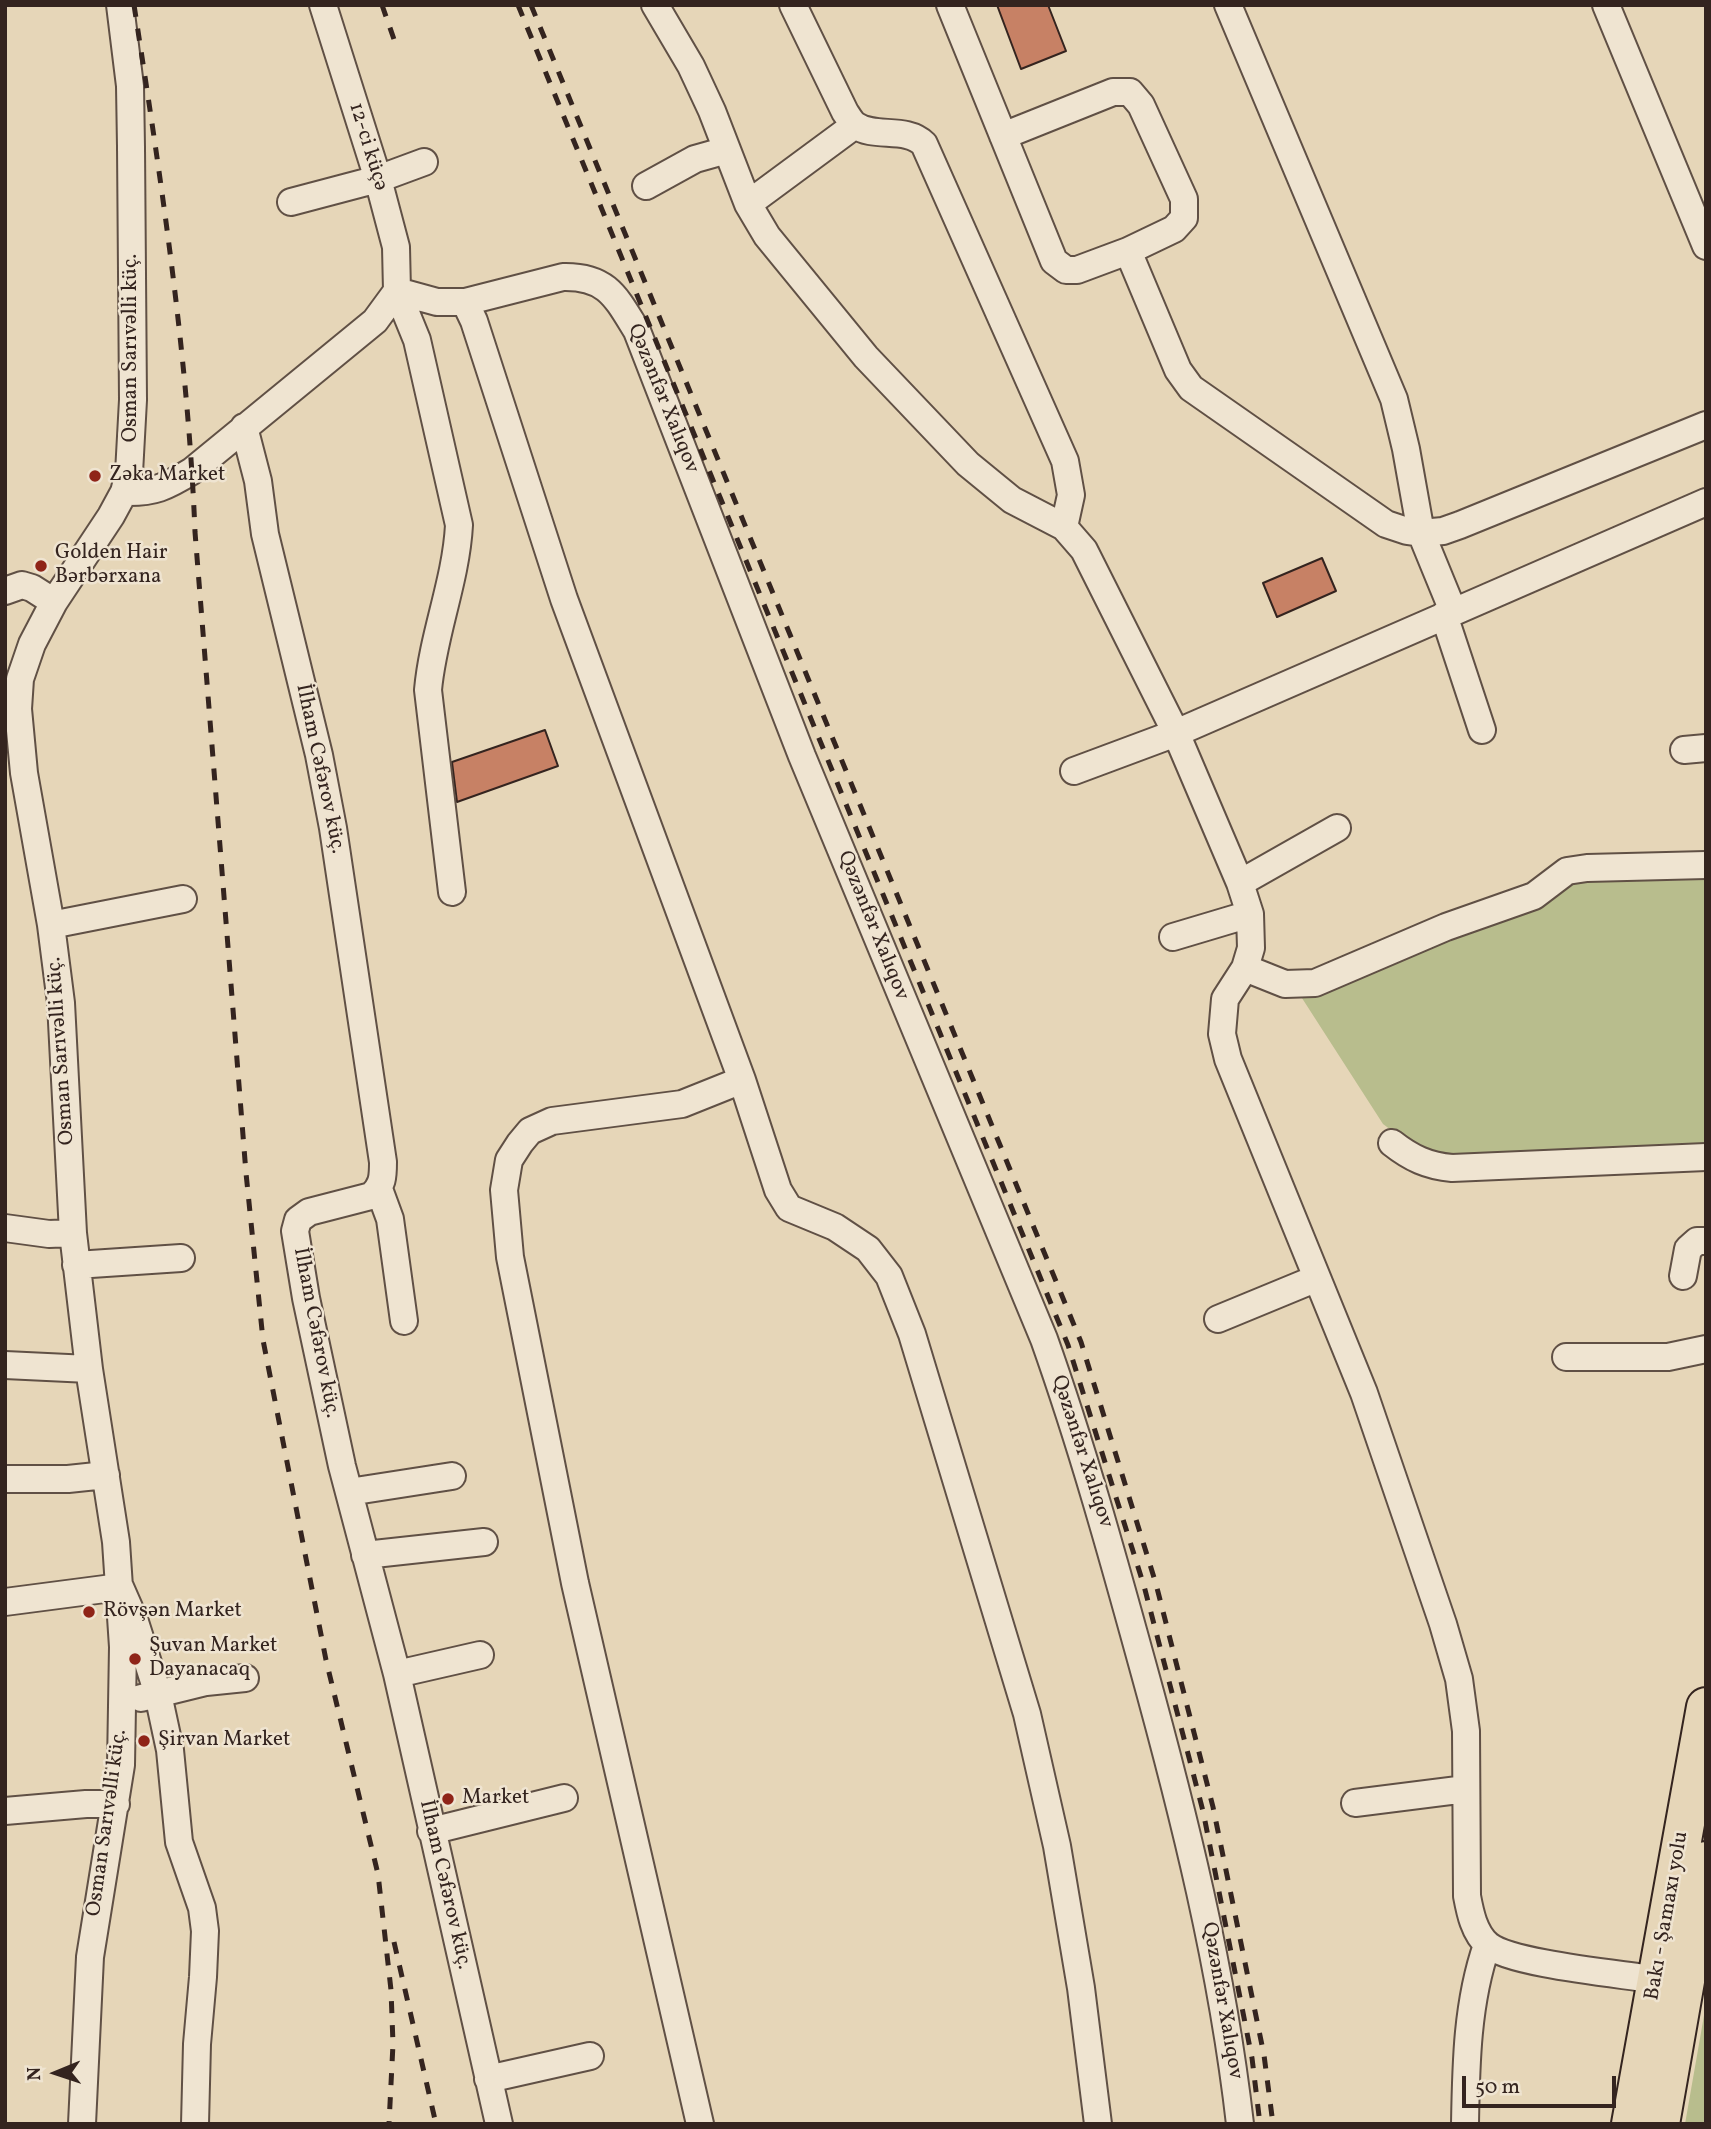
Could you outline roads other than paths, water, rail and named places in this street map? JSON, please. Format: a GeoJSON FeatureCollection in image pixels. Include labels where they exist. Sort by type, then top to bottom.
{"type":"FeatureCollection","features":[{"type":"Feature","properties":{"kind":"highway","name":"Bakı - Şamaxı yolu"},"geometry":{"type":"LineString","coordinates":[[1631,2124],[1706,1707]]}},
{"type":"Feature","properties":{"kind":"highway","name":"Bakı - Şamaxı yolu"},"geometry":{"type":"LineString","coordinates":[[1660,2124],[1706,1861]]}},
{"type":"Feature","properties":{"kind":"street","name":"Osman Sarıvəlli küç."},"geometry":{"type":"LineString","coordinates":[[82,2124],[90,1957],[121,1765],[123,1702],[120,1587],[76,1265],[61,1003],[13,683],[54,602],[111,516],[124,492],[129,473],[132,426],[130,86],[120,5]]}},
{"type":"Feature","properties":{"kind":"street","name":"12-ci küçə"},"geometry":{"type":"LineString","coordinates":[[323,5],[378,179],[396,247],[397,291]]}},
{"type":"Feature","properties":{"kind":"street"},"geometry":{"type":"LineString","coordinates":[[656,5],[691,66],[748,204],[766,236],[895,390],[968,464],[1012,500],[1064,527],[1084,550],[1175,733],[1240,883],[1250,914],[1251,948],[1245,968],[1224,999],[1222,1034],[1228,1059],[1315,1279],[1364,1393],[1443,1624],[1459,1679],[1466,1731],[1467,1896],[1478,1934],[1487,1944],[1501,1952],[1532,1961],[1657,1980]]}},
{"type":"Feature","properties":{"kind":"street"},"geometry":{"type":"LineString","coordinates":[[793,5],[845,112],[855,125],[909,135],[924,144],[1065,461],[1071,495],[1064,527]]}},
{"type":"Feature","properties":{"kind":"street"},"geometry":{"type":"LineString","coordinates":[[950,5],[1003,136],[1054,261],[1066,270],[1077,270],[1128,251],[1174,229],[1184,218],[1184,199],[1141,105],[1130,92],[1113,92],[1003,136]]}},
{"type":"Feature","properties":{"kind":"street"},"geometry":{"type":"LineString","coordinates":[[1228,5],[1394,399],[1421,533],[1449,613],[1482,730]]}},
{"type":"Feature","properties":{"kind":"street"},"geometry":{"type":"LineString","coordinates":[[1606,5],[1706,246]]}},
{"type":"Feature","properties":{"kind":"street"},"geometry":{"type":"LineString","coordinates":[[748,204],[855,125]]}},
{"type":"Feature","properties":{"kind":"street"},"geometry":{"type":"LineString","coordinates":[[646,186],[695,159],[727,150]]}},
{"type":"Feature","properties":{"kind":"street"},"geometry":{"type":"LineString","coordinates":[[291,202],[378,179],[424,162]]}},
{"type":"Feature","properties":{"kind":"street"},"geometry":{"type":"LineString","coordinates":[[1128,251],[1178,370],[1191,388],[1387,524],[1407,531],[1443,531],[1460,526],[1706,425]]}},
{"type":"Feature","properties":{"kind":"street","name":"Qəzənfər Xalıqov"},"geometry":{"type":"LineString","coordinates":[[397,291],[438,303],[466,302],[563,277],[579,276],[603,285],[618,300],[638,331],[802,756],[1044,1339],[1068,1406],[1108,1539],[1199,1882],[1223,2009],[1240,2124]]}},
{"type":"Feature","properties":{"kind":"street"},"geometry":{"type":"LineString","coordinates":[[124,492],[146,493],[165,488],[192,471],[375,321],[397,291]]}},
{"type":"Feature","properties":{"kind":"street"},"geometry":{"type":"LineString","coordinates":[[397,291],[417,340],[459,525],[458,551],[430,666],[428,690],[452,891]]}},
{"type":"Feature","properties":{"kind":"street"},"geometry":{"type":"LineString","coordinates":[[466,302],[564,599],[742,1080],[778,1190],[789,1208],[835,1227],[868,1249],[889,1276],[912,1334],[1027,1714],[1063,1885],[1081,1988],[1098,2124]]}},
{"type":"Feature","properties":{"kind":"street","name":"İlham Cəfərov küç."},"geometry":{"type":"LineString","coordinates":[[244,427],[258,481],[265,534],[319,755],[333,828],[383,1162],[383,1177],[379,1189],[363,1199],[309,1212],[298,1220],[295,1231],[309,1311],[349,1492],[397,1674],[499,2124]]}},
{"type":"Feature","properties":{"kind":"street"},"geometry":{"type":"LineString","coordinates":[[1074,771],[1175,733],[1706,502]]}},
{"type":"Feature","properties":{"kind":"street"},"geometry":{"type":"LineString","coordinates":[[5,592],[23,585],[54,602]]}},
{"type":"Feature","properties":{"kind":"street"},"geometry":{"type":"LineString","coordinates":[[1240,883],[1337,828]]}},
{"type":"Feature","properties":{"kind":"street"},"geometry":{"type":"LineString","coordinates":[[1245,968],[1285,984],[1315,983],[1446,927],[1534,896],[1567,871],[1587,868],[1706,865]]}},
{"type":"Feature","properties":{"kind":"street"},"geometry":{"type":"LineString","coordinates":[[51,925],[183,899]]}},
{"type":"Feature","properties":{"kind":"street"},"geometry":{"type":"LineString","coordinates":[[1173,937],[1250,914]]}},
{"type":"Feature","properties":{"kind":"street"},"geometry":{"type":"LineString","coordinates":[[700,2124],[575,1583],[510,1257],[504,1190],[509,1160],[530,1131],[552,1121],[682,1104],[742,1080]]}},
{"type":"Feature","properties":{"kind":"street"},"geometry":{"type":"LineString","coordinates":[[1392,1143],[1410,1156],[1432,1166],[1452,1168],[1706,1157]]}},
{"type":"Feature","properties":{"kind":"street"},"geometry":{"type":"LineString","coordinates":[[379,1189],[390,1219],[404,1321]]}},
{"type":"Feature","properties":{"kind":"street"},"geometry":{"type":"LineString","coordinates":[[5,1228],[49,1234],[73,1233]]}},
{"type":"Feature","properties":{"kind":"street"},"geometry":{"type":"LineString","coordinates":[[1683,1276],[1688,1249],[1697,1241],[1706,1241]]}},
{"type":"Feature","properties":{"kind":"street"},"geometry":{"type":"LineString","coordinates":[[76,1265],[181,1258]]}},
{"type":"Feature","properties":{"kind":"street"},"geometry":{"type":"LineString","coordinates":[[1218,1319],[1315,1279]]}},
{"type":"Feature","properties":{"kind":"street"},"geometry":{"type":"LineString","coordinates":[[1566,1357],[1668,1357],[1706,1349]]}},
{"type":"Feature","properties":{"kind":"street"},"geometry":{"type":"LineString","coordinates":[[5,1365],[89,1368]]}},
{"type":"Feature","properties":{"kind":"street"},"geometry":{"type":"LineString","coordinates":[[5,1479],[68,1479],[106,1475]]}},
{"type":"Feature","properties":{"kind":"street"},"geometry":{"type":"LineString","coordinates":[[349,1492],[452,1476]]}},
{"type":"Feature","properties":{"kind":"street"},"geometry":{"type":"LineString","coordinates":[[365,1555],[484,1542]]}},
{"type":"Feature","properties":{"kind":"street"},"geometry":{"type":"LineString","coordinates":[[5,1602],[120,1587],[134,1619],[158,1694],[173,1770],[179,1842],[198,1892],[205,1931],[195,2124]]}},
{"type":"Feature","properties":{"kind":"street"},"geometry":{"type":"LineString","coordinates":[[397,1674],[480,1655]]}},
{"type":"Feature","properties":{"kind":"street"},"geometry":{"type":"LineString","coordinates":[[123,1702],[205,1682],[245,1678]]}},
{"type":"Feature","properties":{"kind":"street"},"geometry":{"type":"LineString","coordinates":[[1354,1803],[1466,1789]]}},
{"type":"Feature","properties":{"kind":"street"},"geometry":{"type":"LineString","coordinates":[[431,1831],[564,1798]]}},
{"type":"Feature","properties":{"kind":"street"},"geometry":{"type":"LineString","coordinates":[[5,1811],[116,1804]]}},
{"type":"Feature","properties":{"kind":"street"},"geometry":{"type":"LineString","coordinates":[[1465,2124],[1466,2067],[1474,1998],[1487,1944]]}},
{"type":"Feature","properties":{"kind":"street"},"geometry":{"type":"LineString","coordinates":[[488,2079],[590,2056]]}},
{"type":"Feature","properties":{"kind":"railway"},"geometry":{"type":"LineString","coordinates":[[134,5],[180,334],[246,1173],[263,1340],[326,1660],[378,1874],[391,1990],[393,2044],[389,2124]]}},
{"type":"Feature","properties":{"kind":"railway"},"geometry":{"type":"LineString","coordinates":[[382,5],[396,45]]}},
{"type":"Feature","properties":{"kind":"railway"},"geometry":{"type":"LineString","coordinates":[[518,5],[1068,1345],[1144,1586],[1203,1811],[1252,2058],[1260,2124]]}},
{"type":"Feature","properties":{"kind":"railway"},"geometry":{"type":"LineString","coordinates":[[531,5],[1081,1342],[1156,1584],[1213,1807],[1264,2055],[1273,2124]]}},
{"type":"Feature","properties":{"kind":"railway"},"geometry":{"type":"LineString","coordinates":[[394,1942],[436,2124]]}},
{"type":"Feature","properties":{"kind":"place","name":"Zəka Market"},"geometry":{"type":"Point","coordinates":[95,476]}},
{"type":"Feature","properties":{"kind":"place","name":"Golden Hair Bərbərxana"},"geometry":{"type":"Point","coordinates":[41,566]}},
{"type":"Feature","properties":{"kind":"place","name":"Rövşən Market"},"geometry":{"type":"Point","coordinates":[89,1612]}},
{"type":"Feature","properties":{"kind":"place","name":"Şuvan Market Dayanacaq"},"geometry":{"type":"Point","coordinates":[135,1659]}},
{"type":"Feature","properties":{"kind":"place","name":"Şirvan Market"},"geometry":{"type":"Point","coordinates":[144,1741]}},
{"type":"Feature","properties":{"kind":"place","name":"Market"},"geometry":{"type":"Point","coordinates":[448,1799]}}]}
